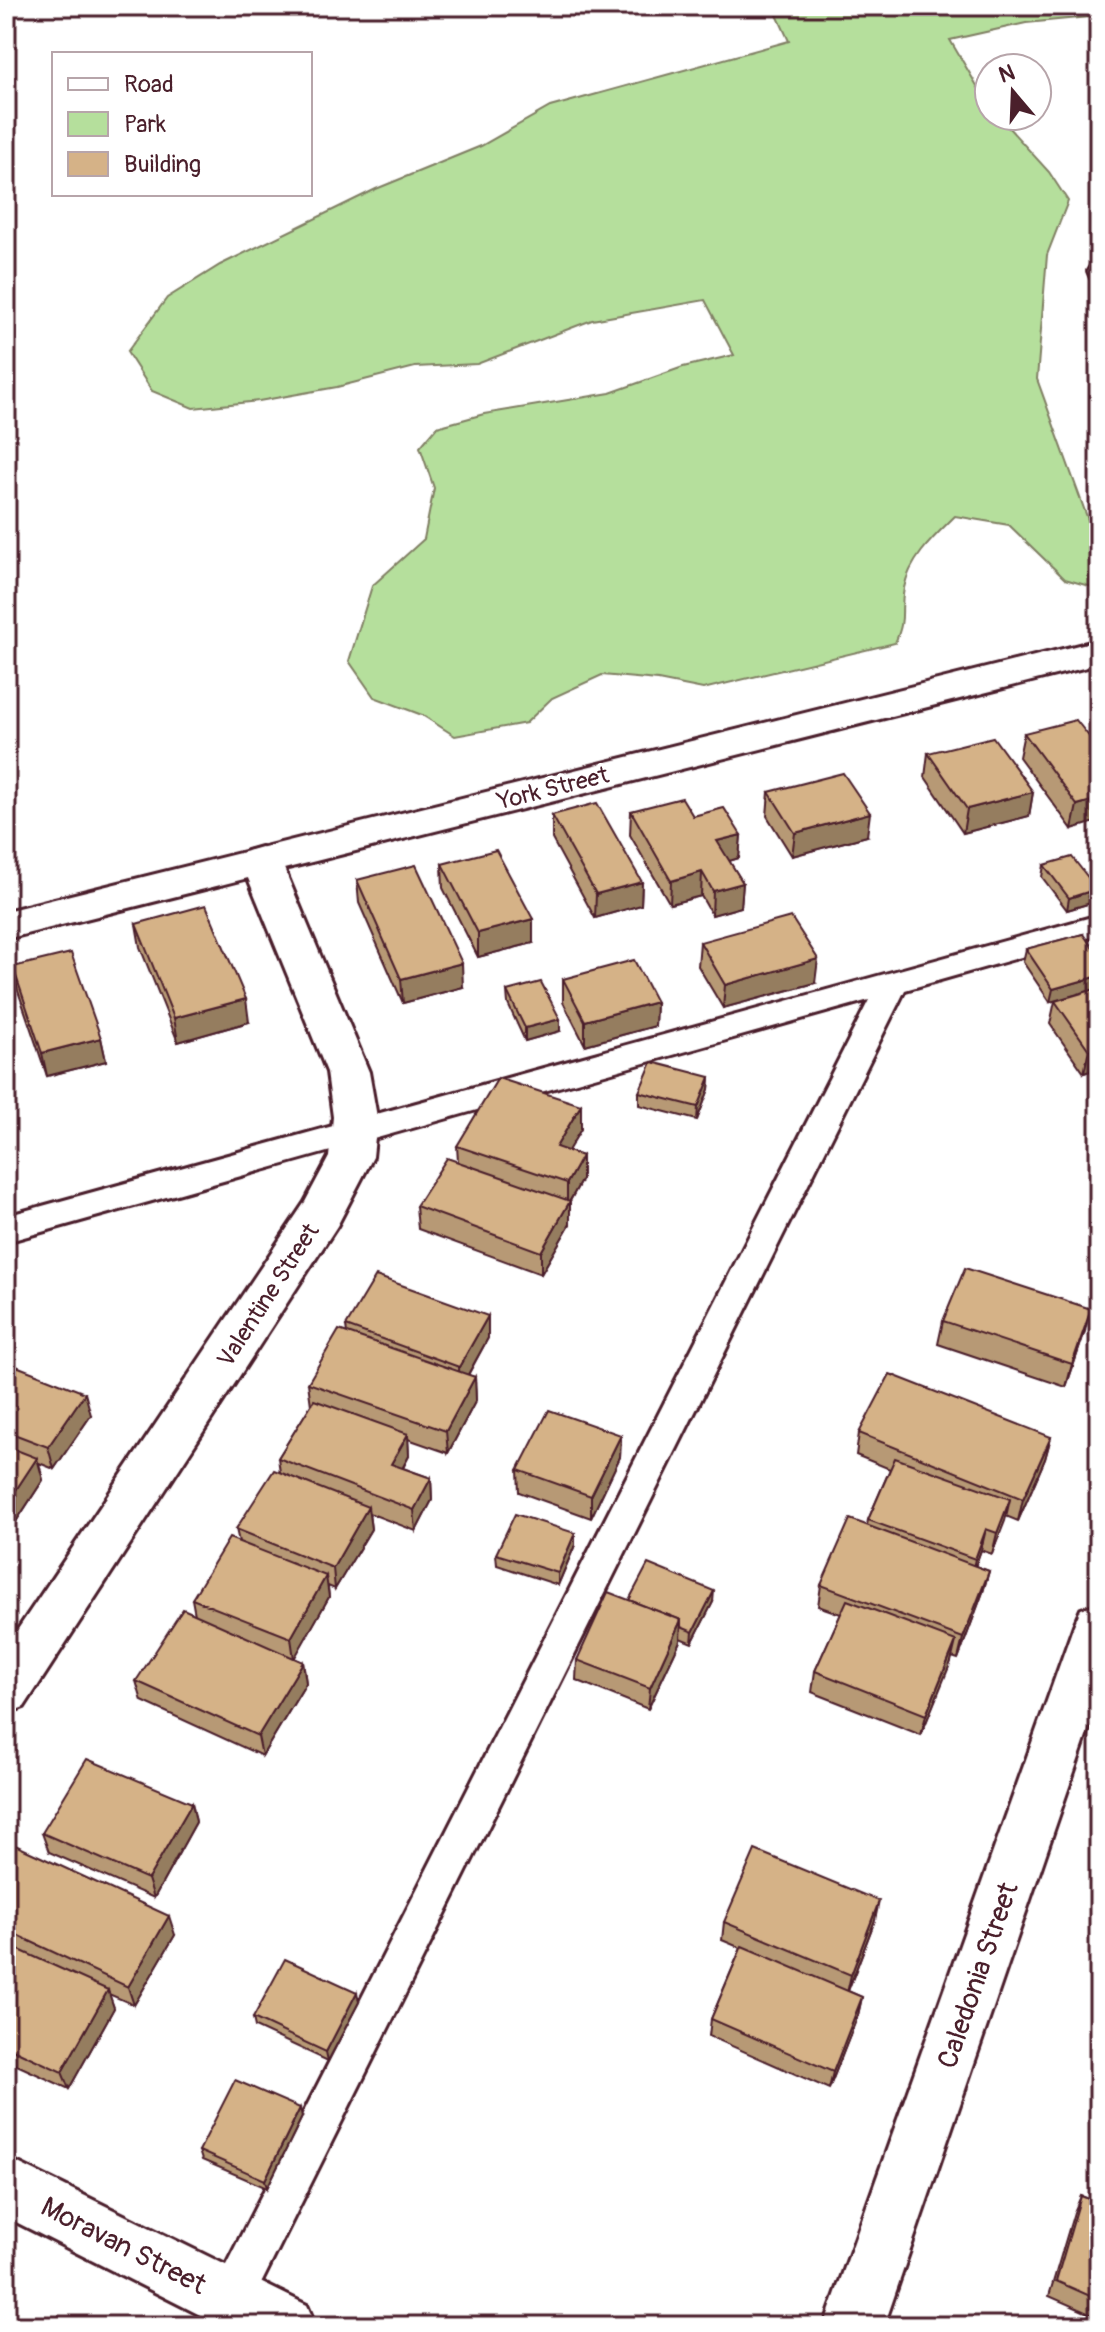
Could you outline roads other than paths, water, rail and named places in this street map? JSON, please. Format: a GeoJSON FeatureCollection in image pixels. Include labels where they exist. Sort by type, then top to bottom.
{"type":"FeatureCollection","features":[{"type":"Feature","properties":{"kind":"street","name":"York Street"},"geometry":{"type":"LineString","coordinates":[[6,925],[1099,652]]}},
{"type":"Feature","properties":{"kind":"street","name":"Valentine Street"},"geometry":{"type":"LineString","coordinates":[[6,1691],[321,1214],[351,1157],[355,1117],[348,1072],[261,861]]}},
{"type":"Feature","properties":{"kind":"street","name":"Caledonia Street"},"geometry":{"type":"LineString","coordinates":[[854,2326],[1099,1625]]}},
{"type":"Feature","properties":{"kind":"street","name":"Moravan Street"},"geometry":{"type":"LineString","coordinates":[[6,2186],[224,2312],[286,2326]]}},
{"type":"Feature","properties":{"kind":"lane"},"geometry":{"type":"LineString","coordinates":[[6,1229],[1099,925]]}},
{"type":"Feature","properties":{"kind":"lane"},"geometry":{"type":"LineString","coordinates":[[224,2312],[893,983]]}}]}
